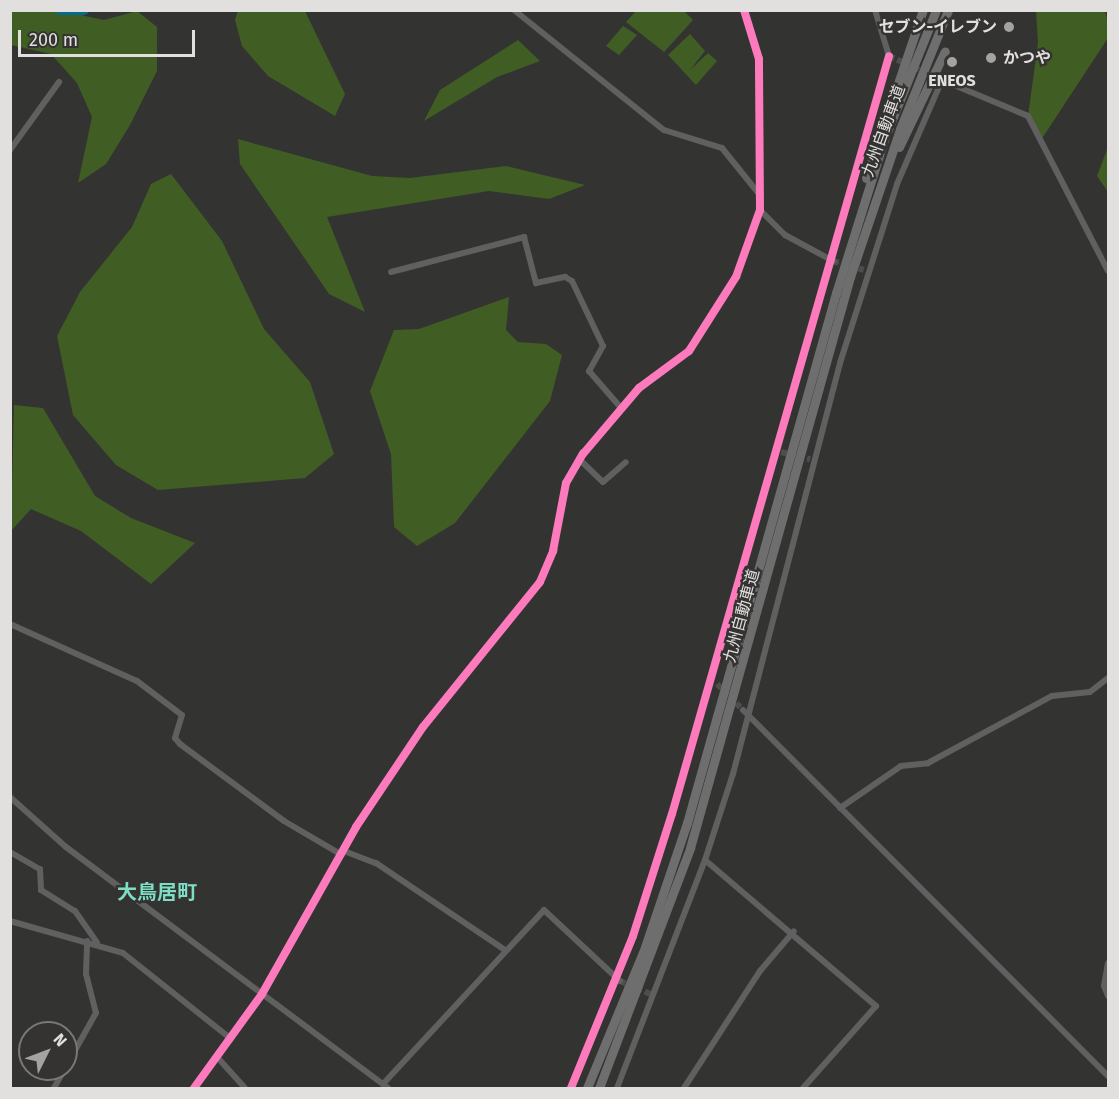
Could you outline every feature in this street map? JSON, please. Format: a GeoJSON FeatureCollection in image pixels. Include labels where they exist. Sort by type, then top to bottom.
{"type":"FeatureCollection","features":[{"type":"Feature","properties":{"kind":"highway"},"geometry":{"type":"LineString","coordinates":[[836,293],[881,123],[923,10]]}},
{"type":"Feature","properties":{"kind":"highway","name":"九州自動車道"},"geometry":{"type":"LineString","coordinates":[[587,1089],[645,947],[687,823],[836,293],[885,137],[936,10]]}},
{"type":"Feature","properties":{"kind":"highway","name":"九州自動車道"},"geometry":{"type":"LineString","coordinates":[[599,1089],[700,814],[865,230],[948,10]]}},
{"type":"Feature","properties":{"kind":"highway"},"geometry":{"type":"LineString","coordinates":[[865,230],[945,51]]}},
{"type":"Feature","properties":{"kind":"street"},"geometry":{"type":"LineString","coordinates":[[514,10],[664,130],[722,148],[760,194]]}},
{"type":"Feature","properties":{"kind":"street"},"geometry":{"type":"LineString","coordinates":[[194,1089],[262,994],[343,853],[423,727],[540,582],[553,551],[566,483],[579,459],[621,408],[689,351],[736,277],[760,210],[759,59],[744,10]]}},
{"type":"Feature","properties":{"kind":"street"},"geometry":{"type":"LineString","coordinates":[[571,1089],[618,980],[714,681],[830,260],[889,56],[875,10]]}},
{"type":"Feature","properties":{"kind":"street"},"geometry":{"type":"LineString","coordinates":[[617,1089],[705,860],[812,460],[867,270],[897,184],[942,80],[1028,116],[1108,271]]}},
{"type":"Feature","properties":{"kind":"street"},"geometry":{"type":"LineString","coordinates":[[10,150],[59,82]]}},
{"type":"Feature","properties":{"kind":"street"},"geometry":{"type":"LineString","coordinates":[[760,210],[785,235],[810,244],[830,260]]}},
{"type":"Feature","properties":{"kind":"street"},"geometry":{"type":"LineString","coordinates":[[391,272],[525,237],[536,284],[566,277],[572,281],[603,346],[589,371],[621,408]]}},
{"type":"Feature","properties":{"kind":"street"},"geometry":{"type":"LineString","coordinates":[[579,459],[603,482],[626,462]]}},
{"type":"Feature","properties":{"kind":"street"},"geometry":{"type":"LineString","coordinates":[[10,624],[137,681],[182,715],[175,738],[180,744],[277,816],[343,853],[376,863],[505,950]]}},
{"type":"Feature","properties":{"kind":"street"},"geometry":{"type":"LineString","coordinates":[[840,808],[901,766],[928,763],[1052,696],[1090,692],[1108,678]]}},
{"type":"Feature","properties":{"kind":"street"},"geometry":{"type":"LineString","coordinates":[[746,712],[1108,1076]]}},
{"type":"Feature","properties":{"kind":"street"},"geometry":{"type":"LineString","coordinates":[[10,797],[66,848],[386,1086],[505,950],[544,910],[618,980]]}},
{"type":"Feature","properties":{"kind":"street"},"geometry":{"type":"LineString","coordinates":[[10,852],[40,869],[38,887],[75,911],[97,942]]}},
{"type":"Feature","properties":{"kind":"street"},"geometry":{"type":"LineString","coordinates":[[705,860],[794,931],[876,1006],[803,1089]]}},
{"type":"Feature","properties":{"kind":"street"},"geometry":{"type":"LineString","coordinates":[[10,921],[61,939],[97,942],[135,961],[231,1039]]}},
{"type":"Feature","properties":{"kind":"street"},"geometry":{"type":"LineString","coordinates":[[684,1089],[760,971],[794,931]]}},
{"type":"Feature","properties":{"kind":"street"},"geometry":{"type":"LineString","coordinates":[[54,1089],[96,1013],[86,974],[87,941]]}},
{"type":"Feature","properties":{"kind":"street"},"geometry":{"type":"LineString","coordinates":[[1108,963],[1104,972],[1108,996]]}},
{"type":"Feature","properties":{"kind":"street"},"geometry":{"type":"LineString","coordinates":[[218,1058],[245,1089]]}},
{"type":"Feature","properties":{"kind":"green space"},"geometry":{"type":"Polygon","coordinates":[[[10,11],[62,11],[104,20],[137,11],[157,27],[157,71],[130,125],[106,164],[78,183],[92,117],[77,83],[51,54],[11,45],[10,11]]]}},
{"type":"Feature","properties":{"kind":"green space"},"geometry":{"type":"Polygon","coordinates":[[[238,11],[305,11],[345,94],[335,116],[268,76],[242,46],[235,20],[238,11]]]}},
{"type":"Feature","properties":{"kind":"green space"},"geometry":{"type":"Polygon","coordinates":[[[636,11],[684,11],[693,20],[664,52],[626,22],[636,11]]]}},
{"type":"Feature","properties":{"kind":"green space"},"geometry":{"type":"Polygon","coordinates":[[[1036,11],[1105,11],[1108,22],[1108,38],[1041,140],[1028,116],[1038,43],[1036,11]]]}},
{"type":"Feature","properties":{"kind":"green space"},"geometry":{"type":"Polygon","coordinates":[[[623,26],[637,35],[619,55],[606,46],[623,26]]]}},
{"type":"Feature","properties":{"kind":"green space"},"geometry":{"type":"Polygon","coordinates":[[[690,34],[705,51],[690,70],[708,53],[717,61],[696,85],[668,55],[690,34]]]}},
{"type":"Feature","properties":{"kind":"green space"},"geometry":{"type":"Polygon","coordinates":[[[518,40],[540,61],[497,77],[424,121],[440,90],[518,40]]]}},
{"type":"Feature","properties":{"kind":"green space"},"geometry":{"type":"Polygon","coordinates":[[[238,139],[372,176],[410,178],[506,166],[585,185],[549,199],[489,191],[327,217],[365,312],[329,294],[240,164],[238,139]]]}},
{"type":"Feature","properties":{"kind":"green space"},"geometry":{"type":"Polygon","coordinates":[[[1108,147],[1108,192],[1097,176],[1108,147]]]}},
{"type":"Feature","properties":{"kind":"green space"},"geometry":{"type":"Polygon","coordinates":[[[171,174],[222,241],[264,329],[310,382],[334,454],[305,478],[158,490],[116,465],[73,415],[57,336],[80,292],[132,227],[151,184],[171,174]]]}},
{"type":"Feature","properties":{"kind":"green space"},"geometry":{"type":"Polygon","coordinates":[[[509,297],[506,330],[518,342],[546,344],[562,355],[550,401],[455,523],[417,546],[394,527],[391,454],[370,391],[394,330],[419,329],[509,297]]]}},
{"type":"Feature","properties":{"kind":"green space"},"geometry":{"type":"Polygon","coordinates":[[[14,405],[43,408],[95,496],[131,518],[195,543],[151,584],[81,531],[31,509],[11,531],[14,405]]]}},
{"type":"Feature","properties":{"kind":"waterway"},"geometry":{"type":"LineString","coordinates":[[60,10],[84,10]]}},
{"type":"Feature","properties":{"kind":"tunnel"},"geometry":{"type":"LineString","coordinates":[[889,56],[942,80]]}},
{"type":"Feature","properties":{"kind":"tunnel"},"geometry":{"type":"LineString","coordinates":[[833,261],[864,270]]}},
{"type":"Feature","properties":{"kind":"tunnel"},"geometry":{"type":"LineString","coordinates":[[781,452],[810,459]]}},
{"type":"Feature","properties":{"kind":"tunnel"},"geometry":{"type":"LineString","coordinates":[[717,684],[743,710]]}},
{"type":"Feature","properties":{"kind":"tunnel"},"geometry":{"type":"LineString","coordinates":[[620,981],[650,994]]}},
{"type":"Feature","properties":{"kind":"cycle path"},"geometry":{"type":"LineString","coordinates":[[194,1088],[262,994],[356,827],[423,727],[540,582],[553,551],[566,483],[583,454],[639,388],[689,351],[736,277],[760,210],[759,59],[744,10]]}},
{"type":"Feature","properties":{"kind":"cycle path"},"geometry":{"type":"LineString","coordinates":[[571,1088],[633,936],[672,814],[889,56]]}},
{"type":"Feature","properties":{"kind":"place","name":"セブン-イレブン"},"geometry":{"type":"Point","coordinates":[1009,27]}},
{"type":"Feature","properties":{"kind":"place","name":"かつや"},"geometry":{"type":"Point","coordinates":[991,58]}},
{"type":"Feature","properties":{"kind":"place","name":"ENEOS"},"geometry":{"type":"Point","coordinates":[952,62]}},
{"type":"Feature","properties":{"kind":"district","name":"大鳥居町"},"geometry":{"type":"Point","coordinates":[157,892]}}]}
